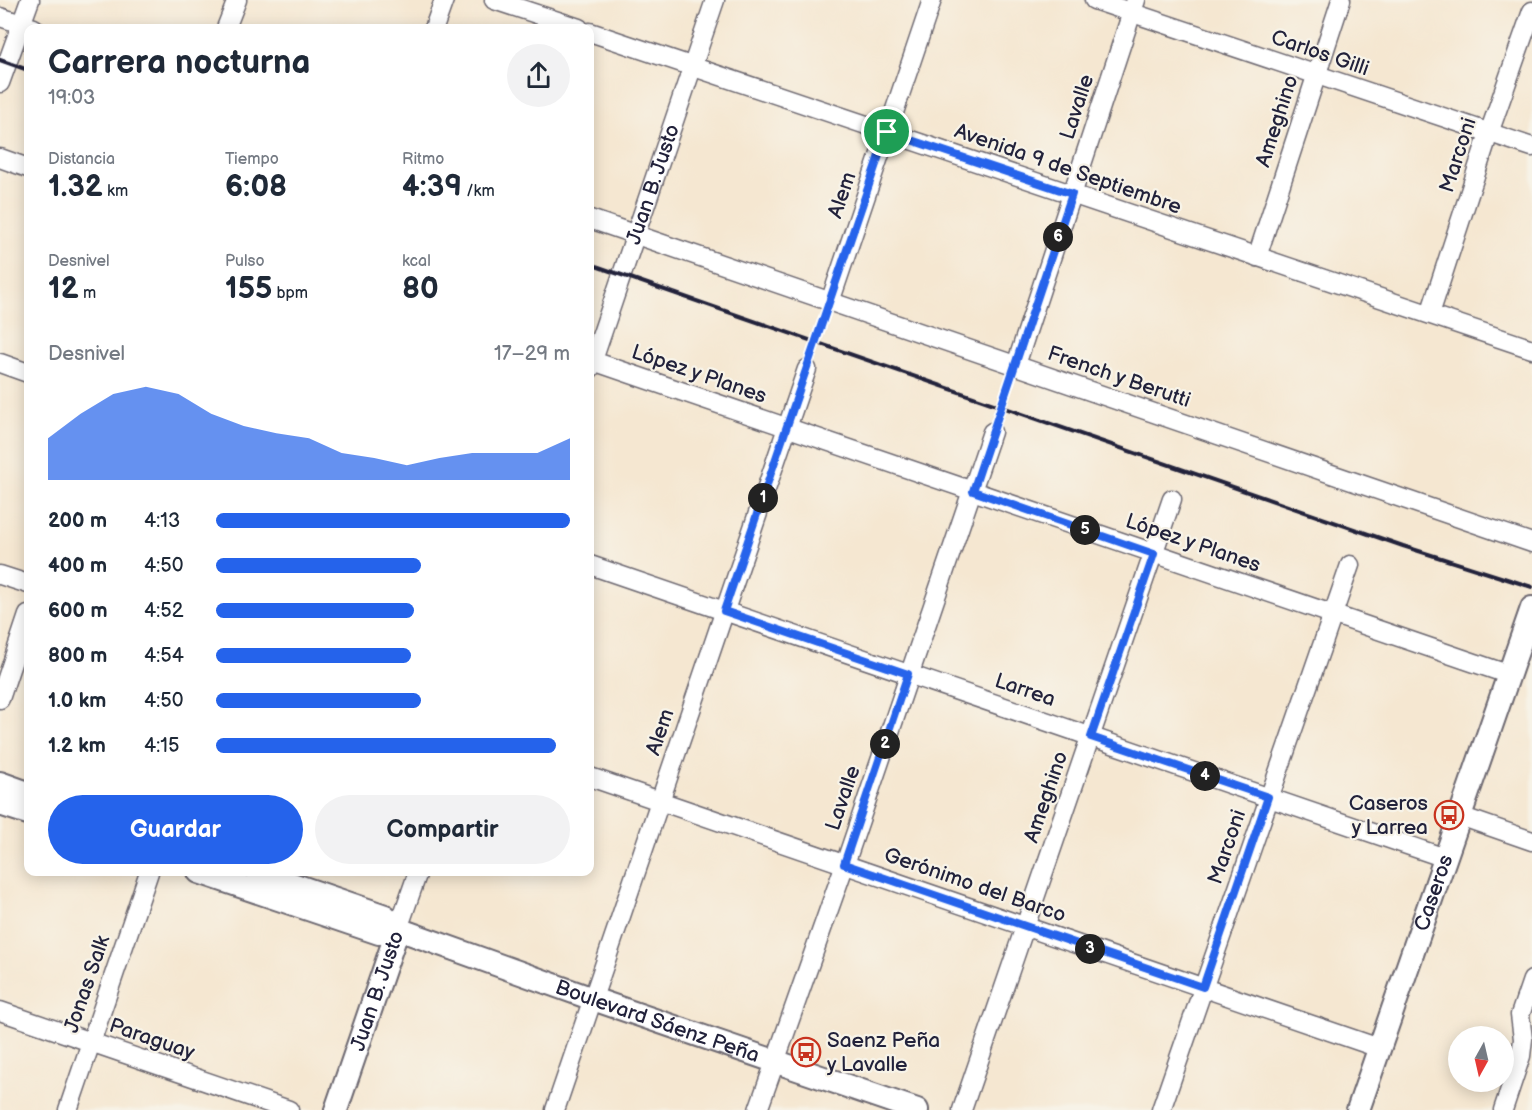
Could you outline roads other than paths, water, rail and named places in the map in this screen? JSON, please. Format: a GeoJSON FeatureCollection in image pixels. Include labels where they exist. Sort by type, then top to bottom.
{"type":"FeatureCollection","features":[{"type":"Feature","properties":{"kind":"main road","name":"Caseros"},"geometry":{"type":"LineString","coordinates":[[1358,1110],[1445,858],[1528,631],[1532,608]]}},
{"type":"Feature","properties":{"kind":"main road"},"geometry":{"type":"LineString","coordinates":[[0,783],[24,792]]}},
{"type":"Feature","properties":{"kind":"main road"},"geometry":{"type":"LineString","coordinates":[[0,804],[24,812]]}},
{"type":"Feature","properties":{"kind":"main road","name":"Boulevard Sáenz Peña"},"geometry":{"type":"LineString","coordinates":[[211,876],[379,933],[398,929]]}},
{"type":"Feature","properties":{"kind":"main road","name":"Boulevard Sáenz Peña"},"geometry":{"type":"LineString","coordinates":[[269,876],[385,916],[398,929],[593,999],[917,1110]]}},
{"type":"Feature","properties":{"kind":"main road","name":"Juan B. Justo"},"geometry":{"type":"LineString","coordinates":[[336,1110],[398,929]]}},
{"type":"Feature","properties":{"kind":"street"},"geometry":{"type":"LineString","coordinates":[[28,24],[30,0]]}},
{"type":"Feature","properties":{"kind":"street"},"geometry":{"type":"LineString","coordinates":[[228,24],[237,0]]}},
{"type":"Feature","properties":{"kind":"street"},"geometry":{"type":"LineString","coordinates":[[435,24],[444,0]]}},
{"type":"Feature","properties":{"kind":"street"},"geometry":{"type":"LineString","coordinates":[[494,0],[567,24]]}},
{"type":"Feature","properties":{"kind":"street","name":"Juan B. Justo"},"geometry":{"type":"LineString","coordinates":[[594,353],[715,0]]}},
{"type":"Feature","properties":{"kind":"street","name":"Alem"},"geometry":{"type":"LineString","coordinates":[[830,302],[932,0]]}},
{"type":"Feature","properties":{"kind":"street","name":"Carlos Gilli"},"geometry":{"type":"LineString","coordinates":[[1094,0],[1134,7],[1316,75],[1532,147]]}},
{"type":"Feature","properties":{"kind":"street","name":"Ameghino"},"geometry":{"type":"LineString","coordinates":[[1257,257],[1341,0]]}},
{"type":"Feature","properties":{"kind":"street","name":"Lavalle"},"geometry":{"type":"LineString","coordinates":[[1016,365],[1134,7]]}},
{"type":"Feature","properties":{"kind":"street","name":"Marconi"},"geometry":{"type":"LineString","coordinates":[[1430,314],[1489,133],[1532,11]]}},
{"type":"Feature","properties":{"kind":"street"},"geometry":{"type":"LineString","coordinates":[[0,17],[24,25]]}},
{"type":"Feature","properties":{"kind":"street","name":"Avenida 9 de Septiembre"},"geometry":{"type":"LineString","coordinates":[[594,33],[1532,349]]}},
{"type":"Feature","properties":{"kind":"street"},"geometry":{"type":"LineString","coordinates":[[0,83],[24,34]]}},
{"type":"Feature","properties":{"kind":"street"},"geometry":{"type":"LineString","coordinates":[[0,158],[24,167]]}},
{"type":"Feature","properties":{"kind":"street","name":"French y Berutti"},"geometry":{"type":"LineString","coordinates":[[594,220],[1532,543]]}},
{"type":"Feature","properties":{"kind":"street"},"geometry":{"type":"LineString","coordinates":[[0,363],[24,372]]}},
{"type":"Feature","properties":{"kind":"street","name":"López y Planes"},"geometry":{"type":"LineString","coordinates":[[594,365],[787,428],[1510,675]]}},
{"type":"Feature","properties":{"kind":"street","name":"Alem"},"geometry":{"type":"LineString","coordinates":[[555,1110],[807,369]]}},
{"type":"Feature","properties":{"kind":"street","name":"Lavalle"},"geometry":{"type":"LineString","coordinates":[[758,1110],[992,432]]}},
{"type":"Feature","properties":{"kind":"street","name":"Ameghino"},"geometry":{"type":"LineString","coordinates":[[962,1110],[1172,499]]}},
{"type":"Feature","properties":{"kind":"street","name":"Marconi"},"geometry":{"type":"LineString","coordinates":[[1161,1110],[1350,565]]}},
{"type":"Feature","properties":{"kind":"street","name":"Larrea"},"geometry":{"type":"LineString","coordinates":[[594,566],[1445,858]]}},
{"type":"Feature","properties":{"kind":"street"},"geometry":{"type":"LineString","coordinates":[[0,575],[24,583]]}},
{"type":"Feature","properties":{"kind":"street"},"geometry":{"type":"LineString","coordinates":[[0,699],[24,627]]}},
{"type":"Feature","properties":{"kind":"street","name":"Gerónimo del Barco"},"geometry":{"type":"LineString","coordinates":[[594,778],[1379,1048]]}},
{"type":"Feature","properties":{"kind":"street"},"geometry":{"type":"LineString","coordinates":[[1460,816],[1532,841]]}},
{"type":"Feature","properties":{"kind":"street","name":"Jonas Salk"},"geometry":{"type":"LineString","coordinates":[[68,1110],[147,876]]}},
{"type":"Feature","properties":{"kind":"street","name":"Juan B. Justo"},"geometry":{"type":"LineString","coordinates":[[398,929],[417,876]]}},
{"type":"Feature","properties":{"kind":"street"},"geometry":{"type":"LineString","coordinates":[[1503,1110],[1527,1041],[1520,1015],[1532,980]]}},
{"type":"Feature","properties":{"kind":"street","name":"Paraguay"},"geometry":{"type":"LineString","coordinates":[[0,1011],[289,1110]]}},
{"type":"Feature","properties":{"kind":"railway"},"geometry":{"type":"LineString","coordinates":[[0,60],[24,69]]}},
{"type":"Feature","properties":{"kind":"railway"},"geometry":{"type":"LineString","coordinates":[[594,265],[1403,546],[1532,587]]}},
{"type":"Feature","properties":{"kind":"place","name":"Caseros y Larrea"},"geometry":{"type":"Point","coordinates":[1449,815]}},
{"type":"Feature","properties":{"kind":"place","name":"Saenz Peña y Lavalle"},"geometry":{"type":"Point","coordinates":[806,1052]}}]}
